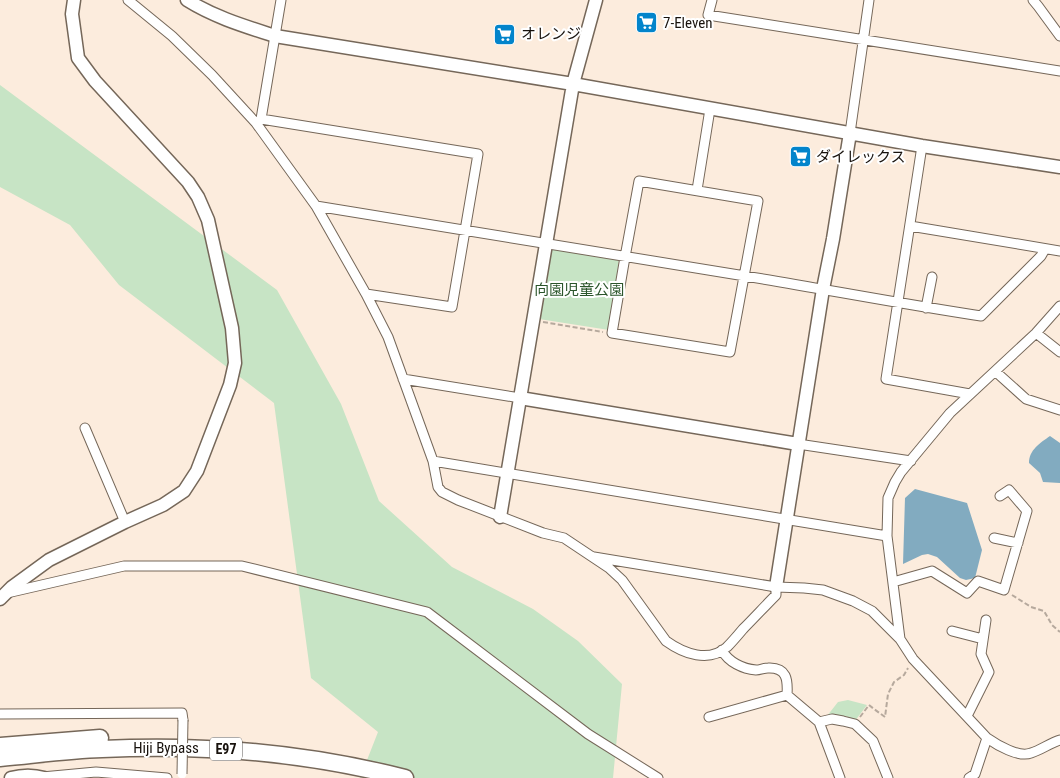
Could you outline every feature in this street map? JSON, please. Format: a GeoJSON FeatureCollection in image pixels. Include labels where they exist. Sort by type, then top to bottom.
{"type":"FeatureCollection","features":[{"type":"Feature","properties":{"kind":"highway"},"geometry":{"type":"LineString","coordinates":[[0,746],[99,738],[224,741],[295,749],[360,767]]}},
{"type":"Feature","properties":{"kind":"highway","name":"Hiji Bypass"},"geometry":{"type":"LineString","coordinates":[[0,758],[101,749],[191,747],[294,755],[360,767],[405,778]]}},
{"type":"Feature","properties":{"kind":"highway","name":"Hiji Bypass"},"geometry":{"type":"LineString","coordinates":[[0,764],[44,754]]}},
{"type":"Feature","properties":{"kind":"street"},"geometry":{"type":"LineString","coordinates":[[3,596],[49,560],[163,505],[184,491],[197,471],[230,384],[235,363],[232,328],[208,220],[198,197],[188,182],[95,81],[78,58],[72,14],[74,0]]}},
{"type":"Feature","properties":{"kind":"street"},"geometry":{"type":"LineString","coordinates":[[128,0],[172,36],[259,121],[316,206],[388,337],[433,461],[438,487],[442,492],[543,533],[564,538],[609,568],[622,580],[666,641],[690,654],[702,656],[710,655],[726,648],[776,595],[798,444],[850,133],[869,0]]}},
{"type":"Feature","properties":{"kind":"street"},"geometry":{"type":"LineString","coordinates":[[187,0],[199,8],[274,36],[573,84],[922,146],[1060,167]]}},
{"type":"Feature","properties":{"kind":"street"},"geometry":{"type":"LineString","coordinates":[[259,121],[281,0]]}},
{"type":"Feature","properties":{"kind":"street"},"geometry":{"type":"LineString","coordinates":[[500,516],[573,84],[596,0]]}},
{"type":"Feature","properties":{"kind":"street"},"geometry":{"type":"LineString","coordinates":[[712,0],[708,15],[1060,71]]}},
{"type":"Feature","properties":{"kind":"street"},"geometry":{"type":"LineString","coordinates":[[1032,0],[1060,36]]}},
{"type":"Feature","properties":{"kind":"street"},"geometry":{"type":"LineString","coordinates":[[697,190],[710,109]]}},
{"type":"Feature","properties":{"kind":"street"},"geometry":{"type":"LineString","coordinates":[[259,121],[478,154],[452,307],[366,294]]}},
{"type":"Feature","properties":{"kind":"street"},"geometry":{"type":"LineString","coordinates":[[922,146],[886,379],[970,394]]}},
{"type":"Feature","properties":{"kind":"street"},"geometry":{"type":"LineString","coordinates":[[639,181],[758,201],[730,352],[612,333],[625,257],[639,181]]}},
{"type":"Feature","properties":{"kind":"street"},"geometry":{"type":"LineString","coordinates":[[316,206],[981,316],[1041,256],[1045,249]]}},
{"type":"Feature","properties":{"kind":"street"},"geometry":{"type":"LineString","coordinates":[[910,226],[1060,251]]}},
{"type":"Feature","properties":{"kind":"street"},"geometry":{"type":"LineString","coordinates":[[926,308],[932,277]]}},
{"type":"Feature","properties":{"kind":"street"},"geometry":{"type":"LineString","coordinates":[[900,639],[887,536],[888,498],[898,477],[950,413],[1036,334],[1060,306]]}},
{"type":"Feature","properties":{"kind":"street"},"geometry":{"type":"LineString","coordinates":[[1036,334],[1060,352]]}},
{"type":"Feature","properties":{"kind":"street"},"geometry":{"type":"LineString","coordinates":[[996,372],[1026,398],[1059,407]]}},
{"type":"Feature","properties":{"kind":"street"},"geometry":{"type":"LineString","coordinates":[[403,379],[911,461]]}},
{"type":"Feature","properties":{"kind":"street"},"geometry":{"type":"LineString","coordinates":[[85,428],[126,522]]}},
{"type":"Feature","properties":{"kind":"street"},"geometry":{"type":"LineString","coordinates":[[433,461],[887,536]]}},
{"type":"Feature","properties":{"kind":"street"},"geometry":{"type":"LineString","coordinates":[[893,582],[932,571],[967,593],[978,581],[1004,590],[1031,507],[1009,490],[1000,496]]}},
{"type":"Feature","properties":{"kind":"street"},"geometry":{"type":"LineString","coordinates":[[994,538],[1018,543]]}},
{"type":"Feature","properties":{"kind":"street"},"geometry":{"type":"LineString","coordinates":[[590,556],[776,587],[823,590],[853,601],[872,611],[900,639],[913,659],[987,738],[998,745],[1023,755],[1030,754],[1060,740]]}},
{"type":"Feature","properties":{"kind":"street"},"geometry":{"type":"LineString","coordinates":[[3,596],[124,566],[242,566],[427,612],[588,734],[658,778]]}},
{"type":"Feature","properties":{"kind":"street"},"geometry":{"type":"LineString","coordinates":[[967,716],[989,672],[981,654],[986,620]]}},
{"type":"Feature","properties":{"kind":"street"},"geometry":{"type":"LineString","coordinates":[[952,631],[983,639]]}},
{"type":"Feature","properties":{"kind":"street"},"geometry":{"type":"LineString","coordinates":[[722,650],[729,660],[746,668],[780,670],[785,675],[788,685],[787,695]]}},
{"type":"Feature","properties":{"kind":"street"},"geometry":{"type":"LineString","coordinates":[[709,717],[787,695]]}},
{"type":"Feature","properties":{"kind":"street"},"geometry":{"type":"LineString","coordinates":[[787,695],[819,722],[840,778]]}},
{"type":"Feature","properties":{"kind":"street"},"geometry":{"type":"LineString","coordinates":[[0,714],[182,713],[182,776]]}},
{"type":"Feature","properties":{"kind":"street"},"geometry":{"type":"LineString","coordinates":[[819,722],[832,719],[855,724],[873,741],[888,778]]}},
{"type":"Feature","properties":{"kind":"street"},"geometry":{"type":"LineString","coordinates":[[974,777],[987,738]]}},
{"type":"Feature","properties":{"kind":"street"},"geometry":{"type":"LineString","coordinates":[[11,778],[96,772],[167,778]]}},
{"type":"Feature","properties":{"kind":"path"},"geometry":{"type":"LineString","coordinates":[[533,320],[612,333]]}},
{"type":"Feature","properties":{"kind":"path"},"geometry":{"type":"LineString","coordinates":[[1004,590],[1031,607],[1044,612],[1052,625],[1060,632]]}},
{"type":"Feature","properties":{"kind":"path"},"geometry":{"type":"LineString","coordinates":[[855,724],[869,704],[886,717],[888,694],[894,682],[904,675],[913,659]]}},
{"type":"Feature","properties":{"kind":"green space"},"geometry":{"type":"Polygon","coordinates":[[[0,85],[277,290],[341,404],[379,501],[452,567],[533,609],[578,641],[622,684],[613,778],[360,778],[378,732],[311,678],[274,403],[119,285],[70,225],[0,187],[0,85]]]}},
{"type":"Feature","properties":{"kind":"green space","name":"向園児童公園"},"geometry":{"type":"Polygon","coordinates":[[[550,249],[619,260],[609,330],[539,319],[550,249]]]}},
{"type":"Feature","properties":{"kind":"green space"},"geometry":{"type":"Polygon","coordinates":[[[848,700],[867,705],[855,721],[846,716],[827,716],[838,702],[848,700]]]}},
{"type":"Feature","properties":{"kind":"water"},"geometry":{"type":"Polygon","coordinates":[[[1050,436],[1060,443],[1060,483],[1043,482],[1040,473],[1029,463],[1029,458],[1033,451],[1050,436]]]}},
{"type":"Feature","properties":{"kind":"water"},"geometry":{"type":"Polygon","coordinates":[[[915,489],[967,503],[982,550],[975,578],[966,580],[960,578],[937,557],[928,554],[903,564],[905,498],[915,489]]]}},
{"type":"Feature","properties":{"kind":"place","name":"7-Eleven"},"geometry":{"type":"Point","coordinates":[647,23]}},
{"type":"Feature","properties":{"kind":"place","name":"オレンジ"},"geometry":{"type":"Point","coordinates":[505,34]}},
{"type":"Feature","properties":{"kind":"place","name":"ダイレックス"},"geometry":{"type":"Point","coordinates":[800,157]}}]}
